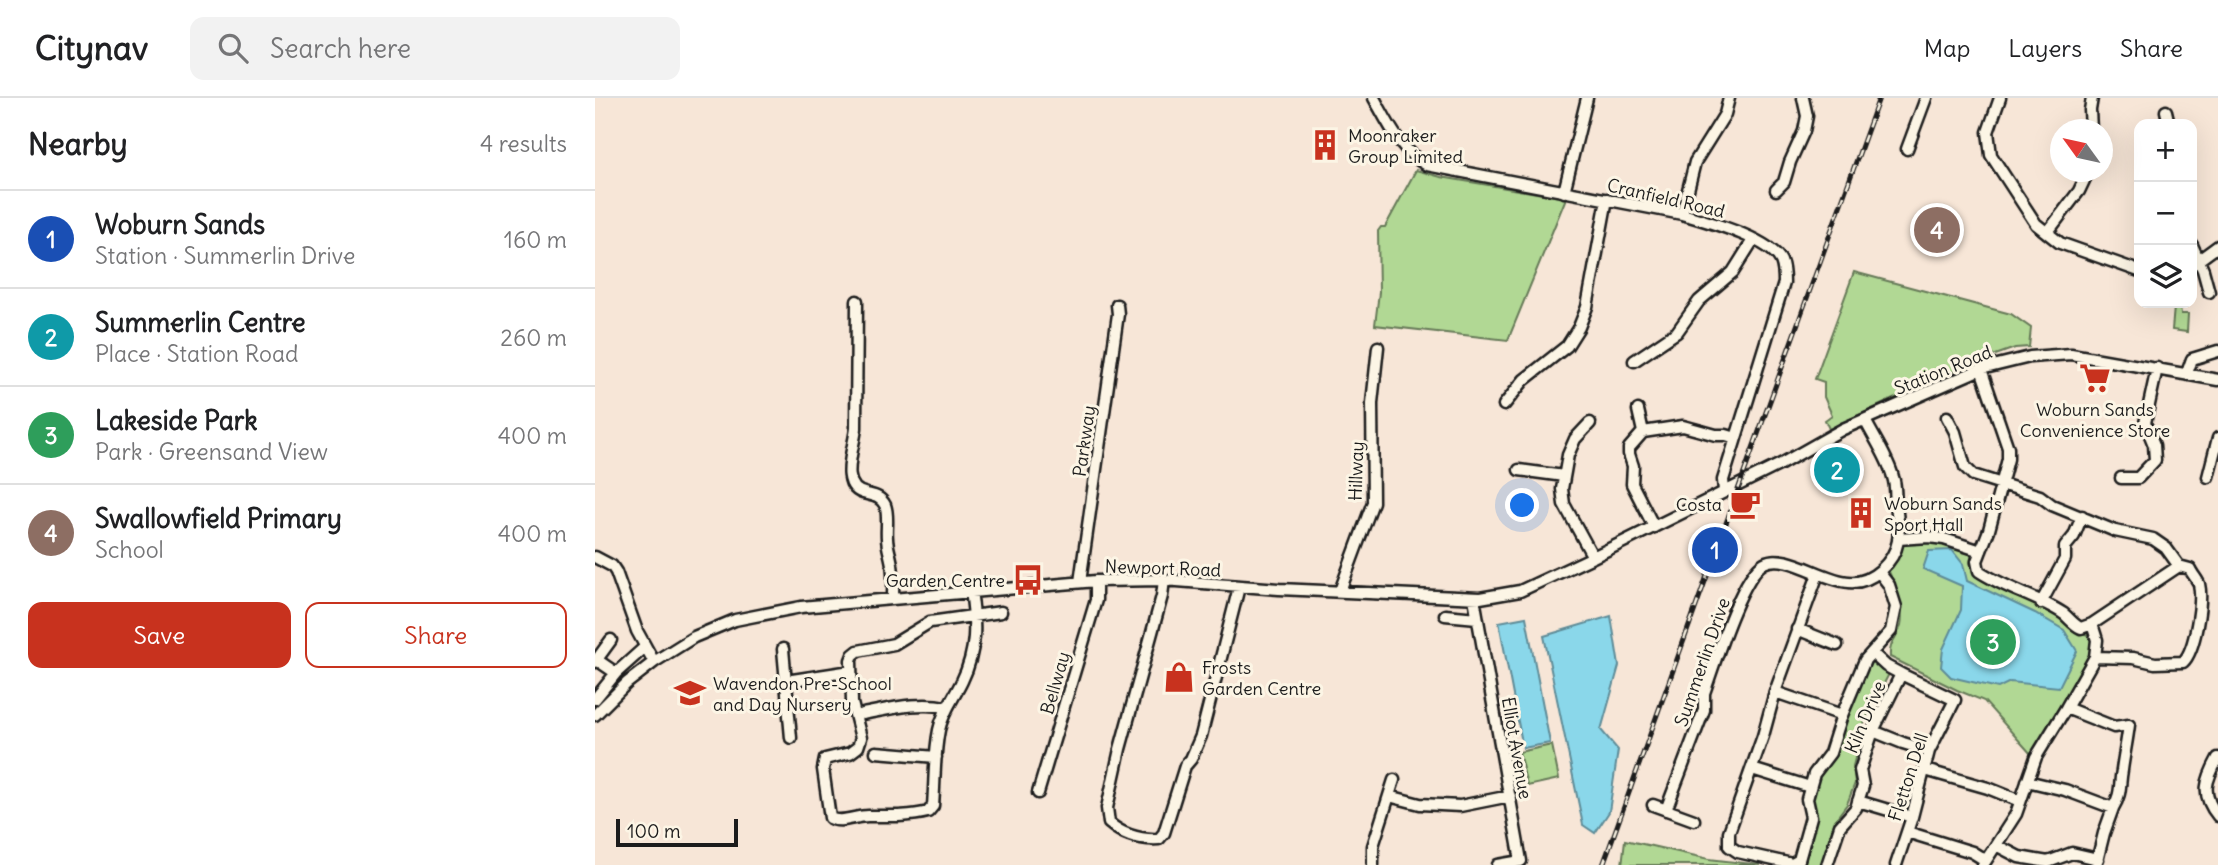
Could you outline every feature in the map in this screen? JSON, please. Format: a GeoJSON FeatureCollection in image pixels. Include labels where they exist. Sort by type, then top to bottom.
{"type":"FeatureCollection","features":[{"type":"Feature","properties":{"kind":"street","name":"Cranfield Road"},"geometry":{"type":"LineString","coordinates":[[1374,98],[1400,142],[1415,158],[1427,165],[1682,214],[1721,225],[1775,254],[1781,261],[1784,283],[1723,480],[1724,491]]}},
{"type":"Feature","properties":{"kind":"street"},"geometry":{"type":"LineString","coordinates":[[1564,192],[1587,98]]}},
{"type":"Feature","properties":{"kind":"street"},"geometry":{"type":"LineString","coordinates":[[1682,214],[1695,162],[1725,114],[1729,98]]}},
{"type":"Feature","properties":{"kind":"street"},"geometry":{"type":"LineString","coordinates":[[1776,190],[1784,182],[1804,131],[1807,116],[1803,98]]}},
{"type":"Feature","properties":{"kind":"street"},"geometry":{"type":"LineString","coordinates":[[1907,149],[1926,98]]}},
{"type":"Feature","properties":{"kind":"street"},"geometry":{"type":"LineString","coordinates":[[2000,98],[1988,132],[1991,155],[2027,212],[2046,233],[2060,243],[2134,269]]}},
{"type":"Feature","properties":{"kind":"street"},"geometry":{"type":"LineString","coordinates":[[2090,119],[2092,98]]}},
{"type":"Feature","properties":{"kind":"street"},"geometry":{"type":"LineString","coordinates":[[2166,111],[2168,119]]}},
{"type":"Feature","properties":{"kind":"street"},"geometry":{"type":"LineString","coordinates":[[2046,233],[2083,182]]}},
{"type":"Feature","properties":{"kind":"street"},"geometry":{"type":"LineString","coordinates":[[1504,405],[1524,380],[1567,346],[1579,327],[1587,307],[1607,199]]}},
{"type":"Feature","properties":{"kind":"street"},"geometry":{"type":"LineString","coordinates":[[1634,361],[1677,332],[1699,301],[1734,272],[1753,240]]}},
{"type":"Feature","properties":{"kind":"street"},"geometry":{"type":"LineString","coordinates":[[2197,262],[2218,246]]}},
{"type":"Feature","properties":{"kind":"street"},"geometry":{"type":"LineString","coordinates":[[2197,267],[2209,292]]}},
{"type":"Feature","properties":{"kind":"street"},"geometry":{"type":"LineString","coordinates":[[857,301],[856,428],[851,449],[850,480],[853,488],[860,493],[878,497],[884,503],[887,541],[893,567],[893,598]]}},
{"type":"Feature","properties":{"kind":"street","name":"Parkway"},"geometry":{"type":"LineString","coordinates":[[1080,582],[1118,314],[1117,305]]}},
{"type":"Feature","properties":{"kind":"street","name":"Hillway"},"geometry":{"type":"LineString","coordinates":[[1340,591],[1373,502],[1372,403],[1378,347]]}},
{"type":"Feature","properties":{"kind":"street"},"geometry":{"type":"LineString","coordinates":[[2187,373],[2192,359],[2218,351]]}},
{"type":"Feature","properties":{"kind":"street","name":"Station Road"},"geometry":{"type":"LineString","coordinates":[[1738,484],[1865,420],[1981,369],[2030,357],[2071,354],[2218,380]]}},
{"type":"Feature","properties":{"kind":"street"},"geometry":{"type":"LineString","coordinates":[[2121,478],[2138,478],[2155,460],[2154,445],[2145,423],[2157,368]]}},
{"type":"Feature","properties":{"kind":"street"},"geometry":{"type":"LineString","coordinates":[[1981,369],[2008,448],[2008,458],[1989,530],[1977,561],[1979,571],[1996,582],[2064,614],[2081,628],[2092,624],[2179,566]]}},
{"type":"Feature","properties":{"kind":"street"},"geometry":{"type":"LineString","coordinates":[[1638,410],[1643,432]]}},
{"type":"Feature","properties":{"kind":"street"},"geometry":{"type":"LineString","coordinates":[[1947,417],[1955,432],[1965,467],[1973,475],[2040,496],[2052,505],[2115,531],[2153,539],[2166,548],[2179,566],[2190,569],[2199,584],[2199,610],[2190,656],[2183,663],[2095,657]]}},
{"type":"Feature","properties":{"kind":"street"},"geometry":{"type":"LineString","coordinates":[[1818,574],[1775,692],[1752,769],[1729,832],[1729,846],[1738,852],[1792,864],[1799,860],[1811,817],[1807,799],[1814,774],[1830,753],[1842,715],[1865,660],[1891,631],[1896,607],[1889,585],[1879,572],[1893,555],[1898,539],[1894,478],[1865,420]]}},
{"type":"Feature","properties":{"kind":"street"},"geometry":{"type":"LineString","coordinates":[[1590,423],[1575,439],[1568,455],[1562,489],[1564,504],[1593,557]]}},
{"type":"Feature","properties":{"kind":"street"},"geometry":{"type":"LineString","coordinates":[[1654,527],[1632,484],[1633,466],[1629,448],[1643,432],[1683,426],[1736,438]]}},
{"type":"Feature","properties":{"kind":"street"},"geometry":{"type":"LineString","coordinates":[[2208,477],[2218,438]]}},
{"type":"Feature","properties":{"kind":"street"},"geometry":{"type":"LineString","coordinates":[[1520,470],[1564,477]]}},
{"type":"Feature","properties":{"kind":"street","name":"Newport Road"},"geometry":{"type":"LineString","coordinates":[[595,715],[654,662],[694,637],[735,620],[801,607],[1097,581],[1164,580],[1239,587],[1474,598],[1520,591],[1738,484]]}},
{"type":"Feature","properties":{"kind":"street"},"geometry":{"type":"LineString","coordinates":[[2041,603],[2065,559],[2065,547],[2074,536],[2082,516]]}},
{"type":"Feature","properties":{"kind":"street"},"geometry":{"type":"LineString","coordinates":[[1898,539],[1944,539],[1981,551]]}},
{"type":"Feature","properties":{"kind":"street"},"geometry":{"type":"LineString","coordinates":[[595,557],[612,566],[616,572],[629,612],[654,662]]}},
{"type":"Feature","properties":{"kind":"street","name":"Summerlin Drive"},"geometry":{"type":"LineString","coordinates":[[1665,810],[1704,710],[1704,693],[1743,589],[1751,576],[1765,562],[1774,559],[1852,583],[1879,572]]}},
{"type":"Feature","properties":{"kind":"street"},"geometry":{"type":"LineString","coordinates":[[1164,580],[1107,808],[1109,823],[1120,833],[1148,840],[1159,839],[1164,833],[1185,766],[1201,736],[1239,587]]}},
{"type":"Feature","properties":{"kind":"street","name":"Bellway"},"geometry":{"type":"LineString","coordinates":[[1038,793],[1096,600],[1097,581]]}},
{"type":"Feature","properties":{"kind":"street"},"geometry":{"type":"LineString","coordinates":[[971,591],[974,615],[976,632],[962,681],[946,707],[939,730],[933,806],[928,812],[891,817],[857,817],[837,822],[830,818],[823,769],[825,759],[850,753],[858,747],[862,738],[852,703],[851,658],[858,651],[894,644],[930,622],[974,615],[1001,612]]}},
{"type":"Feature","properties":{"kind":"street","name":"Elliot Avenue"},"geometry":{"type":"LineString","coordinates":[[1474,598],[1521,861],[1498,865]]}},
{"type":"Feature","properties":{"kind":"street"},"geometry":{"type":"LineString","coordinates":[[1445,615],[1477,618]]}},
{"type":"Feature","properties":{"kind":"street"},"geometry":{"type":"LineString","coordinates":[[1907,832],[1972,852],[1984,862],[2015,814],[2035,757],[2095,657],[2097,640],[2092,624]]}},
{"type":"Feature","properties":{"kind":"street"},"geometry":{"type":"LineString","coordinates":[[1797,629],[1837,645]]}},
{"type":"Feature","properties":{"kind":"street"},"geometry":{"type":"LineString","coordinates":[[611,640],[596,661],[616,673]]}},
{"type":"Feature","properties":{"kind":"street"},"geometry":{"type":"LineString","coordinates":[[595,699],[616,673],[645,648]]}},
{"type":"Feature","properties":{"kind":"street"},"geometry":{"type":"LineString","coordinates":[[782,649],[791,738]]}},
{"type":"Feature","properties":{"kind":"street"},"geometry":{"type":"LineString","coordinates":[[1872,653],[1886,666],[1901,674]]}},
{"type":"Feature","properties":{"kind":"street"},"geometry":{"type":"LineString","coordinates":[[786,681],[851,671]]}},
{"type":"Feature","properties":{"kind":"street","name":"Kiln Drive"},"geometry":{"type":"LineString","coordinates":[[1827,865],[1840,826],[1856,808],[1863,786],[1860,770],[1873,731],[1901,674],[1955,700]]}},
{"type":"Feature","properties":{"kind":"street"},"geometry":{"type":"LineString","coordinates":[[1775,692],[1842,715]]}},
{"type":"Feature","properties":{"kind":"street","name":"Fletton Dell"},"geometry":{"type":"LineString","coordinates":[[1896,865],[1929,751],[1955,700]]}},
{"type":"Feature","properties":{"kind":"street"},"geometry":{"type":"LineString","coordinates":[[863,714],[911,706],[946,707]]}},
{"type":"Feature","properties":{"kind":"street"},"geometry":{"type":"LineString","coordinates":[[1996,845],[2019,857],[2048,862],[2072,853],[2097,862],[2122,783],[2121,773],[2129,725],[2114,727],[2066,708]]}},
{"type":"Feature","properties":{"kind":"street"},"geometry":{"type":"LineString","coordinates":[[1873,731],[1929,751]]}},
{"type":"Feature","properties":{"kind":"street"},"geometry":{"type":"LineString","coordinates":[[858,747],[936,757]]}},
{"type":"Feature","properties":{"kind":"street"},"geometry":{"type":"LineString","coordinates":[[2218,758],[2208,776],[2206,792],[2210,806],[2218,816]]}},
{"type":"Feature","properties":{"kind":"street"},"geometry":{"type":"LineString","coordinates":[[1752,769],[1810,787]]}},
{"type":"Feature","properties":{"kind":"street"},"geometry":{"type":"LineString","coordinates":[[1925,770],[1988,788],[2020,801]]}},
{"type":"Feature","properties":{"kind":"street"},"geometry":{"type":"LineString","coordinates":[[1373,865],[1373,846],[1394,780]]}},
{"type":"Feature","properties":{"kind":"street"},"geometry":{"type":"LineString","coordinates":[[2027,781],[2065,790],[2113,808]]}},
{"type":"Feature","properties":{"kind":"street"},"geometry":{"type":"LineString","coordinates":[[1389,796],[1420,804],[1461,806],[1510,796]]}},
{"type":"Feature","properties":{"kind":"street"},"geometry":{"type":"LineString","coordinates":[[1858,801],[1912,817]]}},
{"type":"Feature","properties":{"kind":"street"},"geometry":{"type":"LineString","coordinates":[[1653,805],[1693,820]]}},
{"type":"Feature","properties":{"kind":"green space"},"geometry":{"type":"Polygon","coordinates":[[[1416,170],[1441,177],[1566,198],[1508,340],[1375,325],[1379,292],[1378,231],[1385,227],[1416,170]]]}},
{"type":"Feature","properties":{"kind":"green space"},"geometry":{"type":"Polygon","coordinates":[[[1854,272],[2011,314],[2031,328],[2029,347],[2015,348],[1962,367],[1829,429],[1825,420],[1832,415],[1824,397],[1824,382],[1815,379],[1854,272]]]}},
{"type":"Feature","properties":{"kind":"green space"},"geometry":{"type":"Polygon","coordinates":[[[2174,308],[2180,308],[2181,314],[2188,314],[2187,332],[2172,330],[2174,308]]]}},
{"type":"Feature","properties":{"kind":"green space"},"geometry":{"type":"Polygon","coordinates":[[[1902,543],[1935,543],[1973,552],[1970,563],[1974,574],[1995,587],[2062,617],[2077,631],[2093,637],[2096,646],[2063,705],[2031,754],[1984,701],[1890,657],[1891,647],[1901,625],[1902,610],[1888,569],[1902,543]]]}},
{"type":"Feature","properties":{"kind":"green space"},"geometry":{"type":"Polygon","coordinates":[[[1870,659],[1891,670],[1865,720],[1853,766],[1855,783],[1847,804],[1835,820],[1821,865],[1802,865],[1813,811],[1812,790],[1870,659]]]}},
{"type":"Feature","properties":{"kind":"green space"},"geometry":{"type":"Polygon","coordinates":[[[1552,745],[1559,779],[1527,786],[1519,752],[1552,745]]]}},
{"type":"Feature","properties":{"kind":"green space"},"geometry":{"type":"Polygon","coordinates":[[[1625,840],[1709,859],[1760,865],[1622,865],[1625,840]]]}},
{"type":"Feature","properties":{"kind":"water"},"geometry":{"type":"Polygon","coordinates":[[[1952,550],[1963,564],[1967,581],[2064,630],[2077,651],[2059,687],[2010,682],[1998,688],[1951,677],[1941,667],[1943,649],[1961,610],[1962,586],[1923,569],[1929,551],[1952,550]]]}},
{"type":"Feature","properties":{"kind":"water"},"geometry":{"type":"Polygon","coordinates":[[[1611,616],[1619,666],[1601,730],[1618,750],[1609,812],[1595,833],[1583,825],[1544,636],[1611,616]]]}},
{"type":"Feature","properties":{"kind":"water"},"geometry":{"type":"Polygon","coordinates":[[[1526,617],[1550,743],[1523,748],[1499,622],[1526,617]]]}},
{"type":"Feature","properties":{"kind":"railway"},"geometry":{"type":"LineString","coordinates":[[1603,865],[1879,98]]}},
{"type":"Feature","properties":{"kind":"place","name":"Moonraker Group Limited"},"geometry":{"type":"Point","coordinates":[1325,145]}},
{"type":"Feature","properties":{"kind":"place","name":"Swallowfield Primary"},"geometry":{"type":"Point","coordinates":[1937,230]}},
{"type":"Feature","properties":{"kind":"place","name":"Woburn Sands Convenience Store"},"geometry":{"type":"Point","coordinates":[2095,378]}},
{"type":"Feature","properties":{"kind":"place","name":"Summerlin Centre"},"geometry":{"type":"Point","coordinates":[1837,470]}},
{"type":"Feature","properties":{"kind":"place","name":"Costa"},"geometry":{"type":"Point","coordinates":[1745,504]}},
{"type":"Feature","properties":{"kind":"place","name":"Woburn Sands Sport Hall"},"geometry":{"type":"Point","coordinates":[1861,513]}},
{"type":"Feature","properties":{"kind":"place","name":"Woburn Sands"},"geometry":{"type":"Point","coordinates":[1715,550]}},
{"type":"Feature","properties":{"kind":"place","name":"Garden Centre"},"geometry":{"type":"Point","coordinates":[1028,580]}},
{"type":"Feature","properties":{"kind":"place","name":"Lakeside Park"},"geometry":{"type":"Point","coordinates":[1993,642]}},
{"type":"Feature","properties":{"kind":"place","name":"Frosts Garden Centre"},"geometry":{"type":"Point","coordinates":[1179,677]}},
{"type":"Feature","properties":{"kind":"place","name":"Wavendon Pre-School and Day Nursery"},"geometry":{"type":"Point","coordinates":[690,693]}}]}
